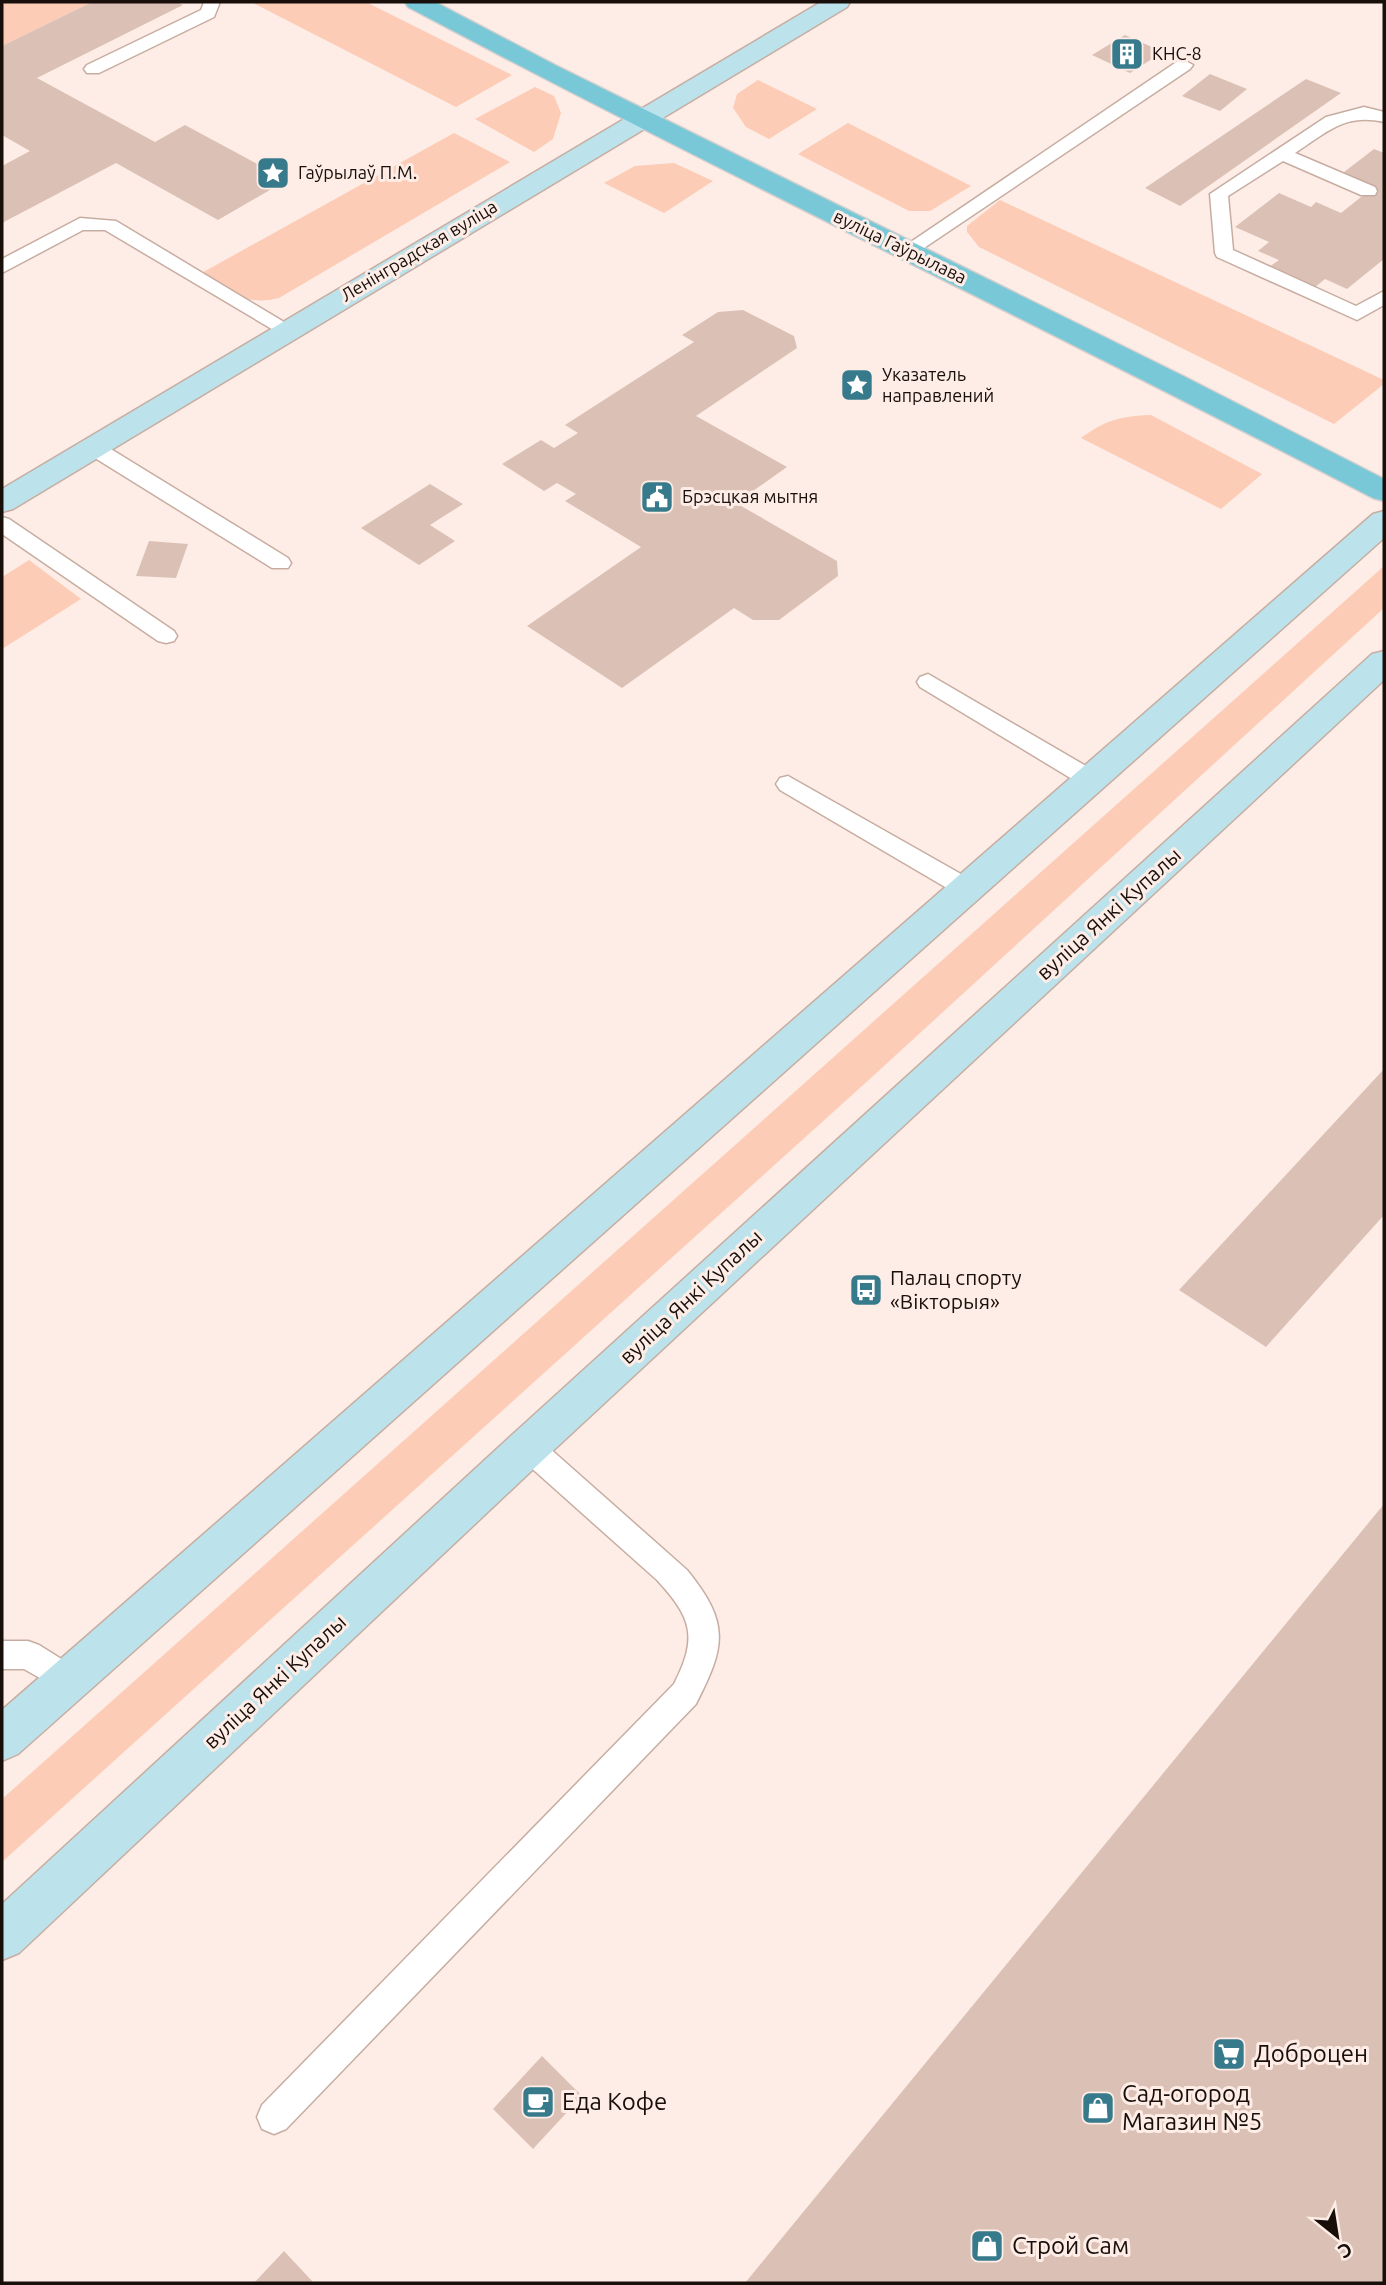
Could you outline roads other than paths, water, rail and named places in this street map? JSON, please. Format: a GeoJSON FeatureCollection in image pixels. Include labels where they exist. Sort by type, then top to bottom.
{"type":"FeatureCollection","features":[{"type":"Feature","properties":{"kind":"main road","name":"вуліца Гаўрылава"},"geometry":{"type":"LineString","coordinates":[[417,2],[546,70],[1384,491]]}},
{"type":"Feature","properties":{"kind":"main road","name":"Ленінградская вуліца"},"geometry":{"type":"LineString","coordinates":[[2,502],[641,117],[838,2]]}},
{"type":"Feature","properties":{"kind":"main road"},"geometry":{"type":"LineString","coordinates":[[2,1739],[1384,520]]}},
{"type":"Feature","properties":{"kind":"main road","name":"вуліца Янкі Купалы"},"geometry":{"type":"LineString","coordinates":[[2,1936],[528,1447],[1384,662]]}},
{"type":"Feature","properties":{"kind":"lane"},"geometry":{"type":"LineString","coordinates":[[93,69],[208,13],[212,2]]}},
{"type":"Feature","properties":{"kind":"lane"},"geometry":{"type":"LineString","coordinates":[[908,250],[1184,65]]}},
{"type":"Feature","properties":{"kind":"lane"},"geometry":{"type":"LineString","coordinates":[[1384,117],[1364,112],[1332,121],[1219,194],[1224,253],[1357,314],[1384,297]]}},
{"type":"Feature","properties":{"kind":"lane"},"geometry":{"type":"LineString","coordinates":[[1281,153],[1368,191]]}},
{"type":"Feature","properties":{"kind":"lane"},"geometry":{"type":"LineString","coordinates":[[2,267],[80,224],[109,225],[289,331]]}},
{"type":"Feature","properties":{"kind":"lane"},"geometry":{"type":"LineString","coordinates":[[94,448],[280,563]]}},
{"type":"Feature","properties":{"kind":"lane"},"geometry":{"type":"LineString","coordinates":[[2,524],[166,636]]}},
{"type":"Feature","properties":{"kind":"lane"},"geometry":{"type":"LineString","coordinates":[[928,682],[1090,779]]}},
{"type":"Feature","properties":{"kind":"lane"},"geometry":{"type":"LineString","coordinates":[[788,784],[966,888]]}},
{"type":"Feature","properties":{"kind":"lane"},"geometry":{"type":"LineString","coordinates":[[274,2117],[685,1694],[702,1660],[704,1624],[688,1592],[668,1570],[528,1447]]}},
{"type":"Feature","properties":{"kind":"lane"},"geometry":{"type":"LineString","coordinates":[[2,1655],[28,1655],[68,1680]]}},
{"type":"Feature","properties":{"kind":"place","name":"КНС-8"},"geometry":{"type":"Point","coordinates":[1127,54]}},
{"type":"Feature","properties":{"kind":"place","name":"Гаўрылаў П.М."},"geometry":{"type":"Point","coordinates":[273,173]}},
{"type":"Feature","properties":{"kind":"place","name":"Указатель направлений"},"geometry":{"type":"Point","coordinates":[857,385]}},
{"type":"Feature","properties":{"kind":"place","name":"Брэсцкая мытня"},"geometry":{"type":"Point","coordinates":[657,497]}},
{"type":"Feature","properties":{"kind":"place","name":"Палац спорту «Вікторыя»"},"geometry":{"type":"Point","coordinates":[866,1290]}},
{"type":"Feature","properties":{"kind":"place","name":"Доброцен"},"geometry":{"type":"Point","coordinates":[1229,2054]}},
{"type":"Feature","properties":{"kind":"place","name":"Еда Кофе"},"geometry":{"type":"Point","coordinates":[538,2102]}},
{"type":"Feature","properties":{"kind":"place","name":"Сад-огород Магазин №5"},"geometry":{"type":"Point","coordinates":[1098,2108]}},
{"type":"Feature","properties":{"kind":"place","name":"Строй Сам"},"geometry":{"type":"Point","coordinates":[987,2246]}}]}
